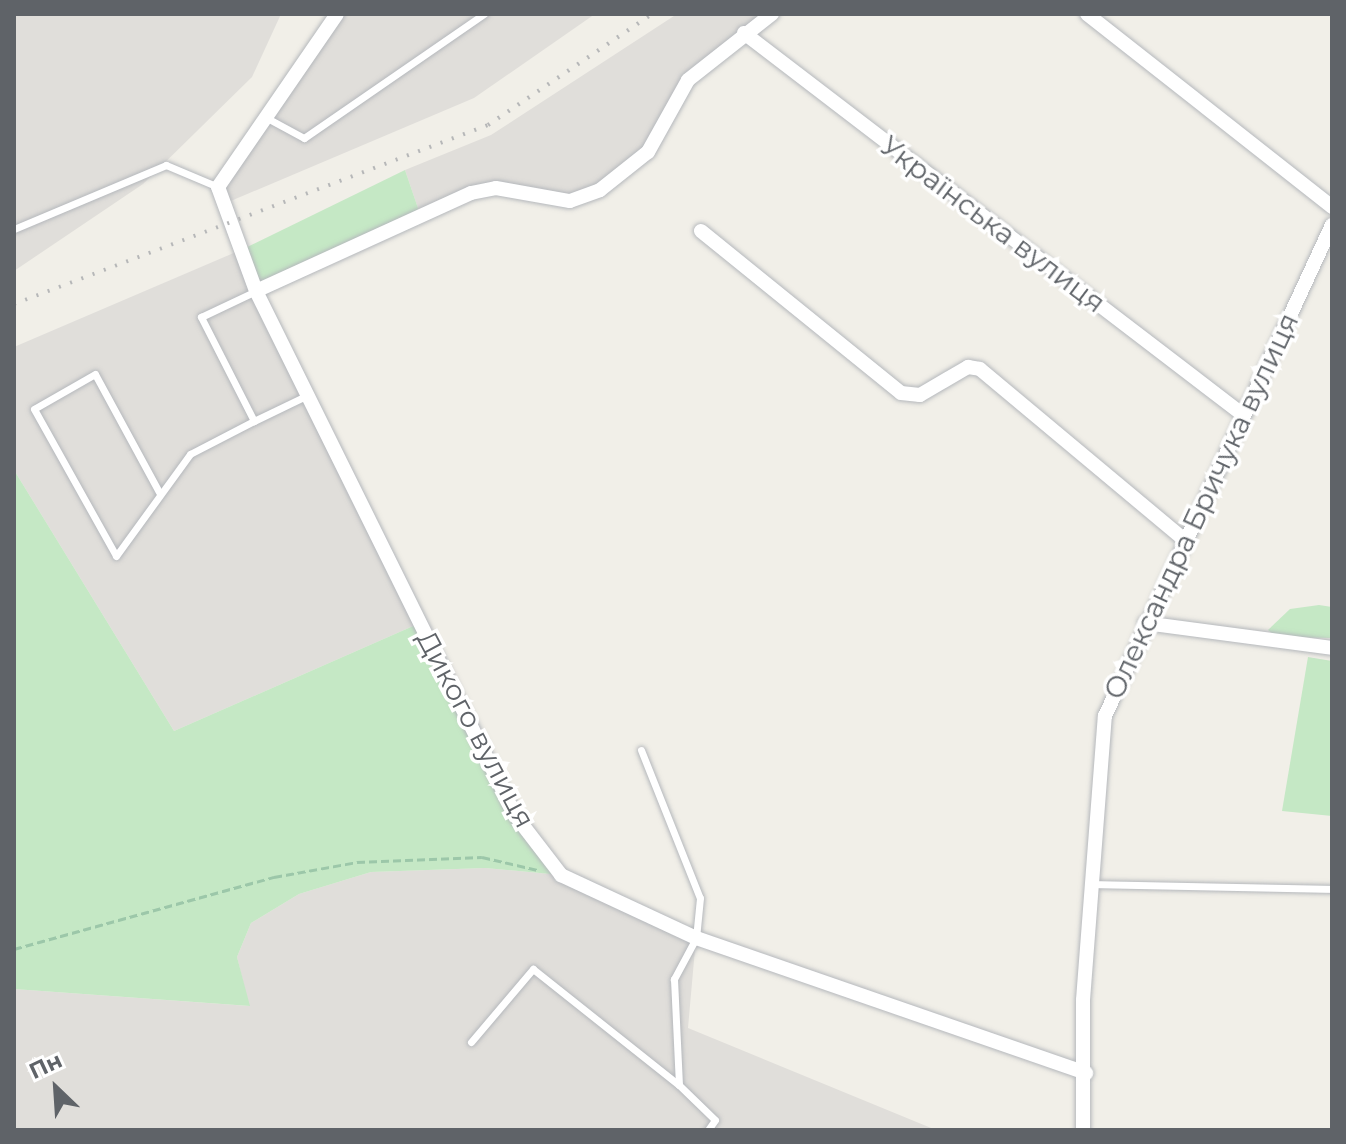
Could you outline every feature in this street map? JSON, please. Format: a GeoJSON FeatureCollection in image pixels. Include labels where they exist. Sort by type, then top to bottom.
{"type":"FeatureCollection","features":[{"type":"Feature","properties":{"kind":"street"},"geometry":{"type":"LineString","coordinates":[[218,187],[337,14]]}},
{"type":"Feature","properties":{"kind":"street"},"geometry":{"type":"LineString","coordinates":[[256,291],[471,193],[496,188],[570,201],[600,190],[648,152],[688,80],[772,14]]}},
{"type":"Feature","properties":{"kind":"street"},"geometry":{"type":"LineString","coordinates":[[1087,14],[1332,207]]}},
{"type":"Feature","properties":{"kind":"street","name":"Українська вулиця"},"geometry":{"type":"LineString","coordinates":[[744,33],[1242,414]]}},
{"type":"Feature","properties":{"kind":"street","name":"Дикого вулиця"},"geometry":{"type":"LineString","coordinates":[[218,187],[256,291],[515,815],[561,875],[696,938],[1086,1073]]}},
{"type":"Feature","properties":{"kind":"street","name":"Олександра Бричука вулиця"},"geometry":{"type":"LineString","coordinates":[[1083,1130],[1092,884],[1105,716],[1182,538],[1332,225]]}},
{"type":"Feature","properties":{"kind":"street"},"geometry":{"type":"LineString","coordinates":[[701,231],[901,393],[920,395],[968,367],[980,369],[1182,538]]}},
{"type":"Feature","properties":{"kind":"street"},"geometry":{"type":"LineString","coordinates":[[1145,623],[1332,648]]}},
{"type":"Feature","properties":{"kind":"lane"},"geometry":{"type":"LineString","coordinates":[[267,118],[304,138],[484,14]]}},
{"type":"Feature","properties":{"kind":"lane"},"geometry":{"type":"LineString","coordinates":[[14,229],[166,165],[218,187]]}},
{"type":"Feature","properties":{"kind":"lane"},"geometry":{"type":"LineString","coordinates":[[254,421],[201,317],[256,291]]}},
{"type":"Feature","properties":{"kind":"lane"},"geometry":{"type":"LineString","coordinates":[[159,492],[95,374],[34,409],[116,556],[159,492],[190,454],[308,395]]}},
{"type":"Feature","properties":{"kind":"lane"},"geometry":{"type":"LineString","coordinates":[[641,750],[700,898],[696,938],[674,979],[679,1085]]}},
{"type":"Feature","properties":{"kind":"lane"},"geometry":{"type":"LineString","coordinates":[[1092,884],[1332,889]]}},
{"type":"Feature","properties":{"kind":"lane"},"geometry":{"type":"LineString","coordinates":[[471,1042],[533,969],[679,1085],[715,1120],[708,1130]]}},
{"type":"Feature","properties":{"kind":"path"},"geometry":{"type":"LineString","coordinates":[[14,949],[274,877],[357,862],[482,857],[561,875]]}},
{"type":"Feature","properties":{"kind":"shaded area"},"geometry":{"type":"Polygon","coordinates":[[[14,14],[281,14],[252,77],[143,184],[14,271],[14,14]]]}},
{"type":"Feature","properties":{"kind":"shaded area"},"geometry":{"type":"Polygon","coordinates":[[[337,14],[595,14],[474,98],[226,203],[218,187],[337,14]]]}},
{"type":"Feature","properties":{"kind":"shaded area"},"geometry":{"type":"Polygon","coordinates":[[[677,14],[772,14],[688,80],[648,152],[570,201],[496,188],[420,214],[405,170],[491,135],[677,14]]]}},
{"type":"Feature","properties":{"kind":"shaded area"},"geometry":{"type":"Polygon","coordinates":[[[243,249],[420,623],[174,731],[14,470],[14,347],[243,249]]]}},
{"type":"Feature","properties":{"kind":"shaded area"},"geometry":{"type":"Polygon","coordinates":[[[485,868],[561,875],[696,938],[688,1028],[936,1130],[14,1130],[14,989],[249,1006],[237,957],[251,923],[299,894],[371,872],[485,868]]]}},
{"type":"Feature","properties":{"kind":"green space"},"geometry":{"type":"Polygon","coordinates":[[[405,170],[420,214],[256,291],[243,249],[405,170]]]}},
{"type":"Feature","properties":{"kind":"green space"},"geometry":{"type":"Polygon","coordinates":[[[14,470],[174,731],[420,623],[515,815],[561,875],[485,868],[371,872],[299,894],[251,923],[237,957],[250,1006],[14,989],[14,470]]]}},
{"type":"Feature","properties":{"kind":"green space"},"geometry":{"type":"Polygon","coordinates":[[[1319,605],[1332,607],[1332,638],[1276,637],[1268,630],[1290,609],[1319,605]]]}},
{"type":"Feature","properties":{"kind":"green space"},"geometry":{"type":"Polygon","coordinates":[[[1308,657],[1332,661],[1332,816],[1282,811],[1308,657]]]}},
{"type":"Feature","properties":{"kind":"railway"},"geometry":{"type":"LineString","coordinates":[[14,304],[488,125],[652,14]]}}]}
